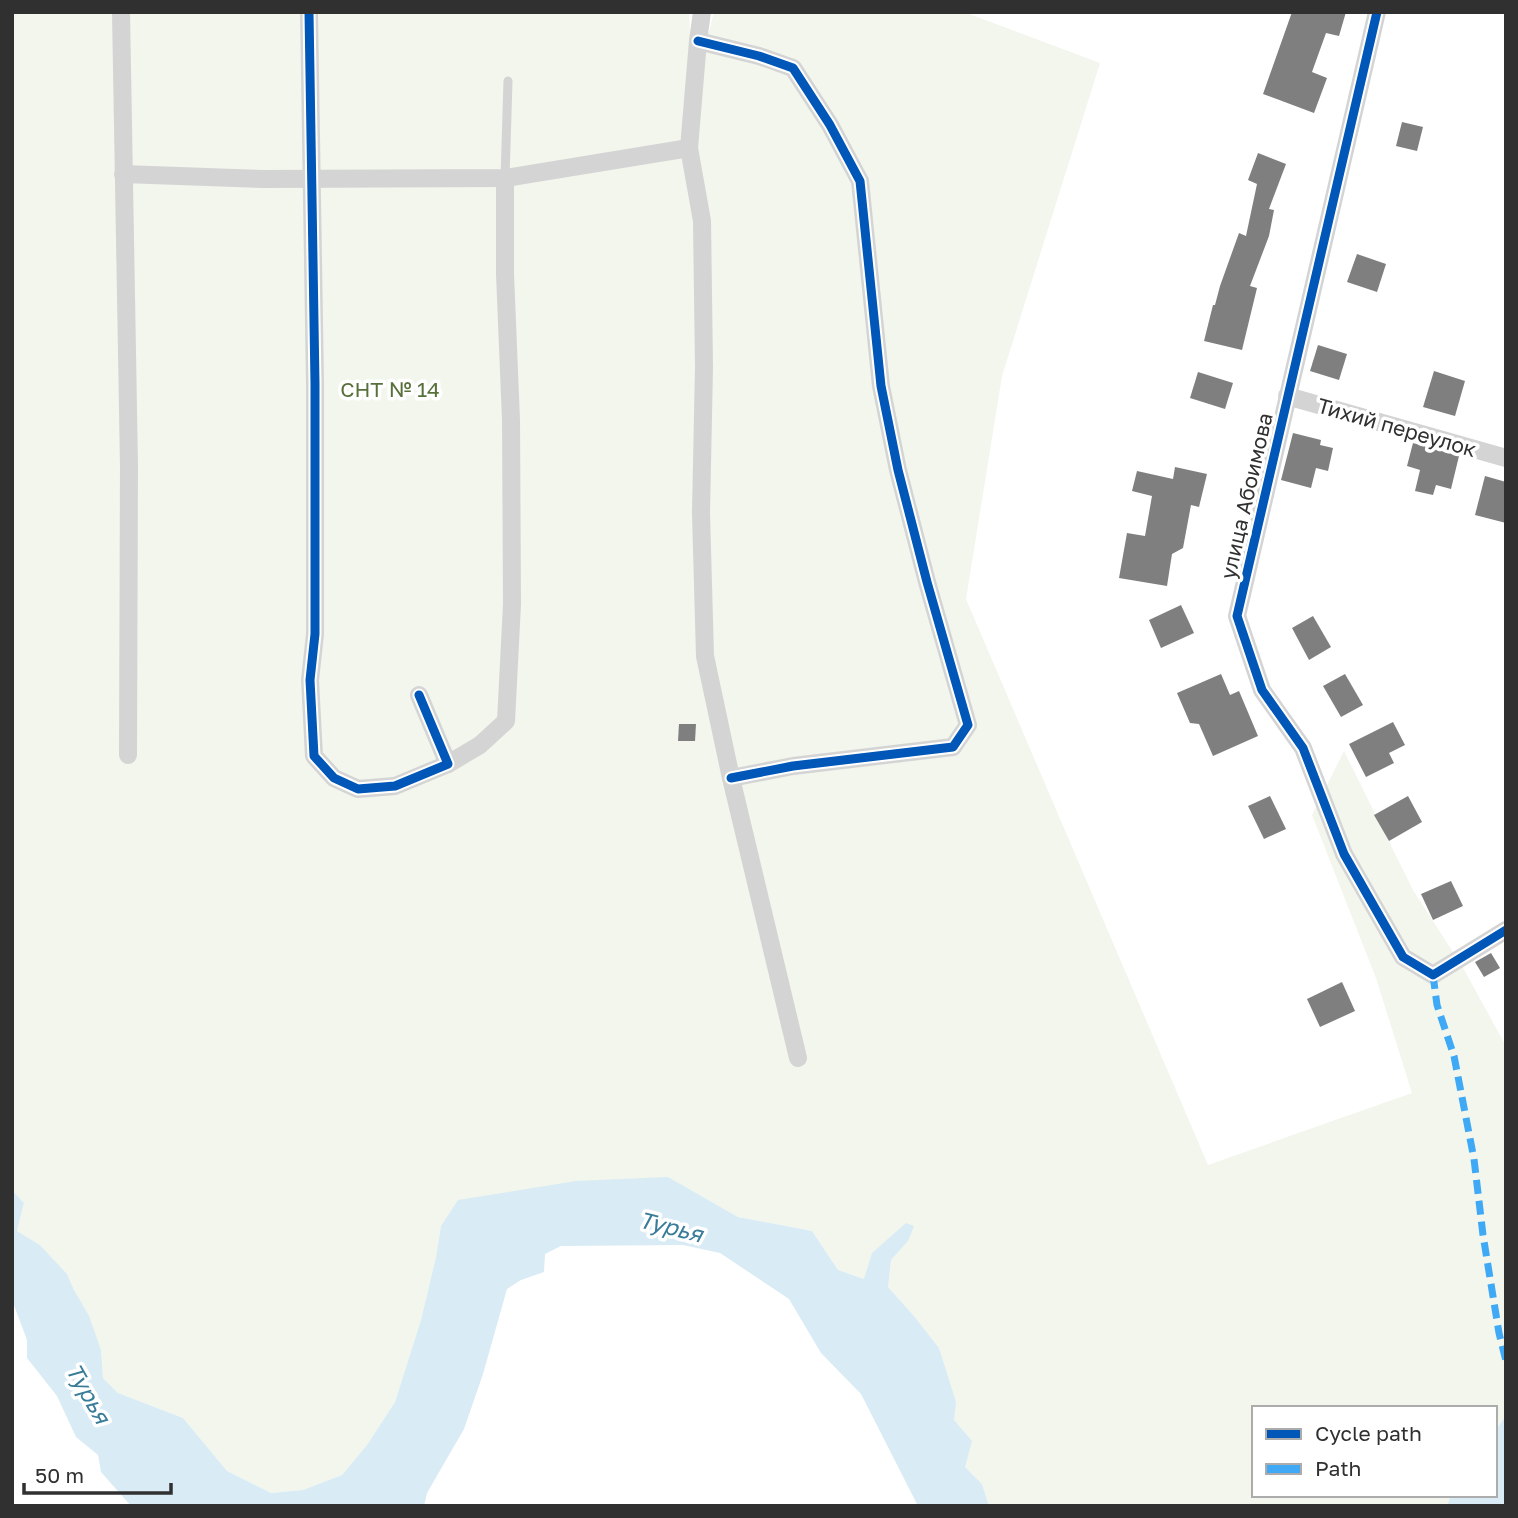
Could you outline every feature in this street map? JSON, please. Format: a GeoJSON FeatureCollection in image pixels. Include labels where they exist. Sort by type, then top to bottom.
{"type":"FeatureCollection","features":[{"type":"Feature","properties":{"kind":"street"},"geometry":{"type":"LineString","coordinates":[[121,12],[129,466],[128,755]]}},
{"type":"Feature","properties":{"kind":"street"},"geometry":{"type":"LineString","coordinates":[[309,12],[315,384],[315,634],[310,680],[314,756],[334,778],[358,789],[396,786],[448,764],[480,745],[506,721],[512,590],[505,178]]}},
{"type":"Feature","properties":{"kind":"street"},"geometry":{"type":"LineString","coordinates":[[702,12],[689,148],[702,221],[704,367],[701,513],[705,656],[731,778],[798,1058]]}},
{"type":"Feature","properties":{"kind":"street","name":"улица Абоимова"},"geometry":{"type":"LineString","coordinates":[[1377,12],[1237,616],[1262,690],[1303,748],[1344,854],[1403,957],[1433,975],[1506,930]]}},
{"type":"Feature","properties":{"kind":"street"},"geometry":{"type":"LineString","coordinates":[[698,41],[759,56],[793,68],[830,125],[860,181],[881,386],[898,471],[920,557],[968,725],[953,747],[793,766],[731,778]]}},
{"type":"Feature","properties":{"kind":"street"},"geometry":{"type":"LineString","coordinates":[[123,174],[263,178],[505,178],[689,148]]}},
{"type":"Feature","properties":{"kind":"street","name":"Тихий переулок"},"geometry":{"type":"LineString","coordinates":[[1287,396],[1506,458]]}},
{"type":"Feature","properties":{"kind":"street"},"geometry":{"type":"LineString","coordinates":[[419,695],[448,764]]}},
{"type":"Feature","properties":{"kind":"lane"},"geometry":{"type":"LineString","coordinates":[[505,178],[508,81]]}},
{"type":"Feature","properties":{"kind":"green space","name":"СНТ № 14"},"geometry":{"type":"Polygon","coordinates":[[[12,12],[689,12],[690,34],[709,32],[714,12],[964,12],[1100,63],[1002,376],[966,599],[1208,1165],[1412,1093],[1376,978],[1312,815],[1344,751],[1413,890],[1462,966],[1506,1046],[1506,1416],[1497,1428],[1497,1406],[1252,1406],[1252,1497],[1450,1497],[1447,1506],[989,1506],[982,1484],[965,1467],[971,1441],[954,1420],[955,1402],[939,1348],[888,1287],[891,1260],[908,1241],[864,1279],[838,1270],[812,1231],[738,1217],[668,1177],[441,1226],[421,1320],[395,1402],[367,1445],[342,1475],[303,1490],[271,1493],[227,1471],[183,1418],[118,1393],[103,1378],[101,1350],[67,1274],[40,1245],[17,1231],[24,1203],[12,1190],[12,12]]]}},
{"type":"Feature","properties":{"kind":"water","name":"Турья"},"geometry":{"type":"Polygon","coordinates":[[[668,1177],[738,1217],[812,1231],[838,1270],[864,1279],[872,1253],[906,1223],[914,1226],[908,1241],[891,1260],[888,1287],[939,1348],[956,1402],[954,1420],[972,1441],[965,1467],[982,1484],[989,1506],[918,1506],[861,1394],[821,1353],[789,1299],[720,1253],[683,1245],[561,1246],[545,1254],[544,1272],[521,1280],[507,1289],[464,1429],[427,1493],[424,1506],[131,1506],[101,1472],[98,1455],[76,1437],[57,1396],[27,1358],[27,1340],[12,1300],[12,1190],[24,1203],[17,1231],[40,1245],[67,1274],[89,1316],[101,1350],[103,1378],[118,1393],[183,1418],[227,1471],[271,1493],[303,1490],[342,1475],[367,1445],[395,1402],[421,1320],[441,1226],[458,1200],[576,1181],[668,1177]]]}},
{"type":"Feature","properties":{"kind":"water"},"geometry":{"type":"Polygon","coordinates":[[[1506,1416],[1506,1506],[1447,1506],[1450,1497],[1497,1497],[1497,1428],[1506,1416]]]}},
{"type":"Feature","properties":{"kind":"building"},"geometry":{"type":"Polygon","coordinates":[[[1292,12],[1346,12],[1339,36],[1326,33],[1312,72],[1327,78],[1314,113],[1263,94],[1292,12]]]}},
{"type":"Feature","properties":{"kind":"building"},"geometry":{"type":"Polygon","coordinates":[[[1402,122],[1423,127],[1417,151],[1396,146],[1402,122]]]}},
{"type":"Feature","properties":{"kind":"building"},"geometry":{"type":"Polygon","coordinates":[[[1258,153],[1286,164],[1269,209],[1274,210],[1269,236],[1250,286],[1257,288],[1242,350],[1204,341],[1213,305],[1239,233],[1246,236],[1257,184],[1248,180],[1258,153]]]}},
{"type":"Feature","properties":{"kind":"building"},"geometry":{"type":"Polygon","coordinates":[[[1357,254],[1386,264],[1377,292],[1347,282],[1357,254]]]}},
{"type":"Feature","properties":{"kind":"building"},"geometry":{"type":"Polygon","coordinates":[[[1318,345],[1347,354],[1339,380],[1310,371],[1318,345]]]}},
{"type":"Feature","properties":{"kind":"building"},"geometry":{"type":"Polygon","coordinates":[[[1434,371],[1465,381],[1455,416],[1423,407],[1434,371]]]}},
{"type":"Feature","properties":{"kind":"building"},"geometry":{"type":"Polygon","coordinates":[[[1198,372],[1233,383],[1225,409],[1190,398],[1198,372]]]}},
{"type":"Feature","properties":{"kind":"building"},"geometry":{"type":"Polygon","coordinates":[[[1293,433],[1321,440],[1320,445],[1333,448],[1328,471],[1316,468],[1311,488],[1281,480],[1293,433]]]}},
{"type":"Feature","properties":{"kind":"building"},"geometry":{"type":"Polygon","coordinates":[[[1413,443],[1459,456],[1451,489],[1436,485],[1433,495],[1415,491],[1420,470],[1407,466],[1413,443]]]}},
{"type":"Feature","properties":{"kind":"building"},"geometry":{"type":"Polygon","coordinates":[[[1175,467],[1207,474],[1199,507],[1191,505],[1183,548],[1172,554],[1167,586],[1119,578],[1127,533],[1145,536],[1152,496],[1132,491],[1137,471],[1173,479],[1175,467]]]}},
{"type":"Feature","properties":{"kind":"building"},"geometry":{"type":"Polygon","coordinates":[[[1485,476],[1506,482],[1506,523],[1475,515],[1485,476]]]}},
{"type":"Feature","properties":{"kind":"building"},"geometry":{"type":"Polygon","coordinates":[[[1181,605],[1194,633],[1161,648],[1149,620],[1181,605]]]}},
{"type":"Feature","properties":{"kind":"building"},"geometry":{"type":"Polygon","coordinates":[[[1313,616],[1331,647],[1309,660],[1292,628],[1313,616]]]}},
{"type":"Feature","properties":{"kind":"building"},"geometry":{"type":"Polygon","coordinates":[[[1221,674],[1230,695],[1239,691],[1258,736],[1213,756],[1199,724],[1190,723],[1177,693],[1221,674]]]}},
{"type":"Feature","properties":{"kind":"building"},"geometry":{"type":"Polygon","coordinates":[[[1345,674],[1363,705],[1341,717],[1323,686],[1345,674]]]}},
{"type":"Feature","properties":{"kind":"building"},"geometry":{"type":"Polygon","coordinates":[[[1393,722],[1405,745],[1389,753],[1394,763],[1366,777],[1349,744],[1393,722]]]}},
{"type":"Feature","properties":{"kind":"building"},"geometry":{"type":"Polygon","coordinates":[[[679,724],[696,724],[695,741],[678,741],[679,724]]]}},
{"type":"Feature","properties":{"kind":"building"},"geometry":{"type":"Polygon","coordinates":[[[1270,796],[1286,829],[1264,839],[1248,806],[1270,796]]]}},
{"type":"Feature","properties":{"kind":"building"},"geometry":{"type":"Polygon","coordinates":[[[1408,796],[1422,822],[1389,841],[1374,815],[1408,796]]]}},
{"type":"Feature","properties":{"kind":"building"},"geometry":{"type":"Polygon","coordinates":[[[1451,881],[1463,906],[1433,920],[1421,894],[1451,881]]]}},
{"type":"Feature","properties":{"kind":"building"},"geometry":{"type":"Polygon","coordinates":[[[1491,953],[1500,968],[1484,977],[1475,962],[1491,953]]]}},
{"type":"Feature","properties":{"kind":"building"},"geometry":{"type":"Polygon","coordinates":[[[1342,982],[1355,1011],[1320,1027],[1307,999],[1342,982]]]}},
{"type":"Feature","properties":{"kind":"marked path"},"geometry":{"type":"LineString","coordinates":[[1433,975],[1437,1005],[1454,1056],[1474,1159],[1483,1235],[1506,1361]]}},
{"type":"Feature","properties":{"kind":"cycle path"},"geometry":{"type":"LineString","coordinates":[[309,12],[315,384],[315,634],[310,680],[314,756],[334,778],[358,789],[395,786],[448,764],[419,695]]}},
{"type":"Feature","properties":{"kind":"cycle path"},"geometry":{"type":"LineString","coordinates":[[1377,12],[1237,616],[1262,690],[1303,748],[1344,854],[1403,957],[1433,975],[1506,930]]}},
{"type":"Feature","properties":{"kind":"cycle path"},"geometry":{"type":"LineString","coordinates":[[698,41],[759,56],[793,68],[830,125],[860,181],[881,386],[898,470],[968,725],[953,747],[793,766],[731,778]]}}]}
